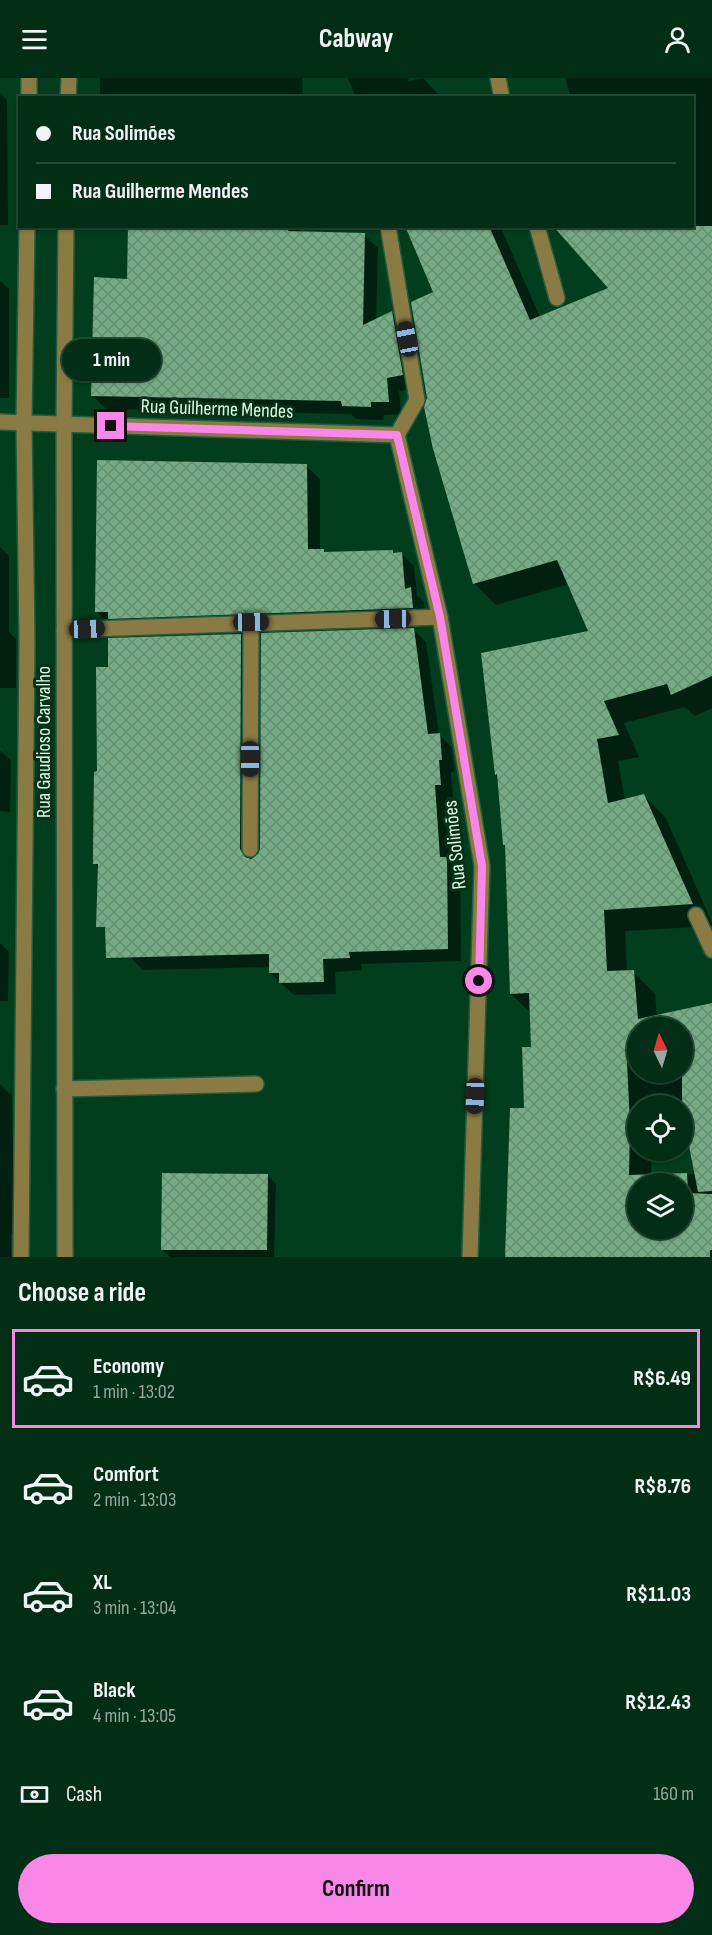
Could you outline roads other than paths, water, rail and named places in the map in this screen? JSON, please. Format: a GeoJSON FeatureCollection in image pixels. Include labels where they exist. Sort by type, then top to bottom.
{"type":"FeatureCollection","features":[{"type":"Feature","properties":{"kind":"street"},"geometry":{"type":"LineString","coordinates":[[29,78],[29,96]]}},
{"type":"Feature","properties":{"kind":"street"},"geometry":{"type":"LineString","coordinates":[[68,96],[69,78]]}},
{"type":"Feature","properties":{"kind":"street"},"geometry":{"type":"LineString","coordinates":[[498,78],[502,96]]}},
{"type":"Feature","properties":{"kind":"street","name":"Rua Gaudioso Carvalho"},"geometry":{"type":"LineString","coordinates":[[21,1257],[27,643],[24,422],[27,228]]}},
{"type":"Feature","properties":{"kind":"street","name":"Rua Gaudioso Carvalho"},"geometry":{"type":"LineString","coordinates":[[64,1257],[66,228]]}},
{"type":"Feature","properties":{"kind":"street"},"geometry":{"type":"LineString","coordinates":[[388,228],[417,400],[397,435]]}},
{"type":"Feature","properties":{"kind":"street"},"geometry":{"type":"LineString","coordinates":[[538,228],[557,298]]}},
{"type":"Feature","properties":{"kind":"street","name":"Rua Guilherme Mendes"},"geometry":{"type":"LineString","coordinates":[[0,422],[397,435]]}},
{"type":"Feature","properties":{"kind":"street","name":"Rua Solimões"},"geometry":{"type":"LineString","coordinates":[[397,435],[440,617],[482,866],[470,1257]]}},
{"type":"Feature","properties":{"kind":"street"},"geometry":{"type":"LineString","coordinates":[[64,630],[440,617]]}},
{"type":"Feature","properties":{"kind":"street"},"geometry":{"type":"LineString","coordinates":[[250,849],[251,622]]}},
{"type":"Feature","properties":{"kind":"street"},"geometry":{"type":"LineString","coordinates":[[696,915],[712,950]]}},
{"type":"Feature","properties":{"kind":"street"},"geometry":{"type":"LineString","coordinates":[[64,1089],[256,1084]]}}]}
